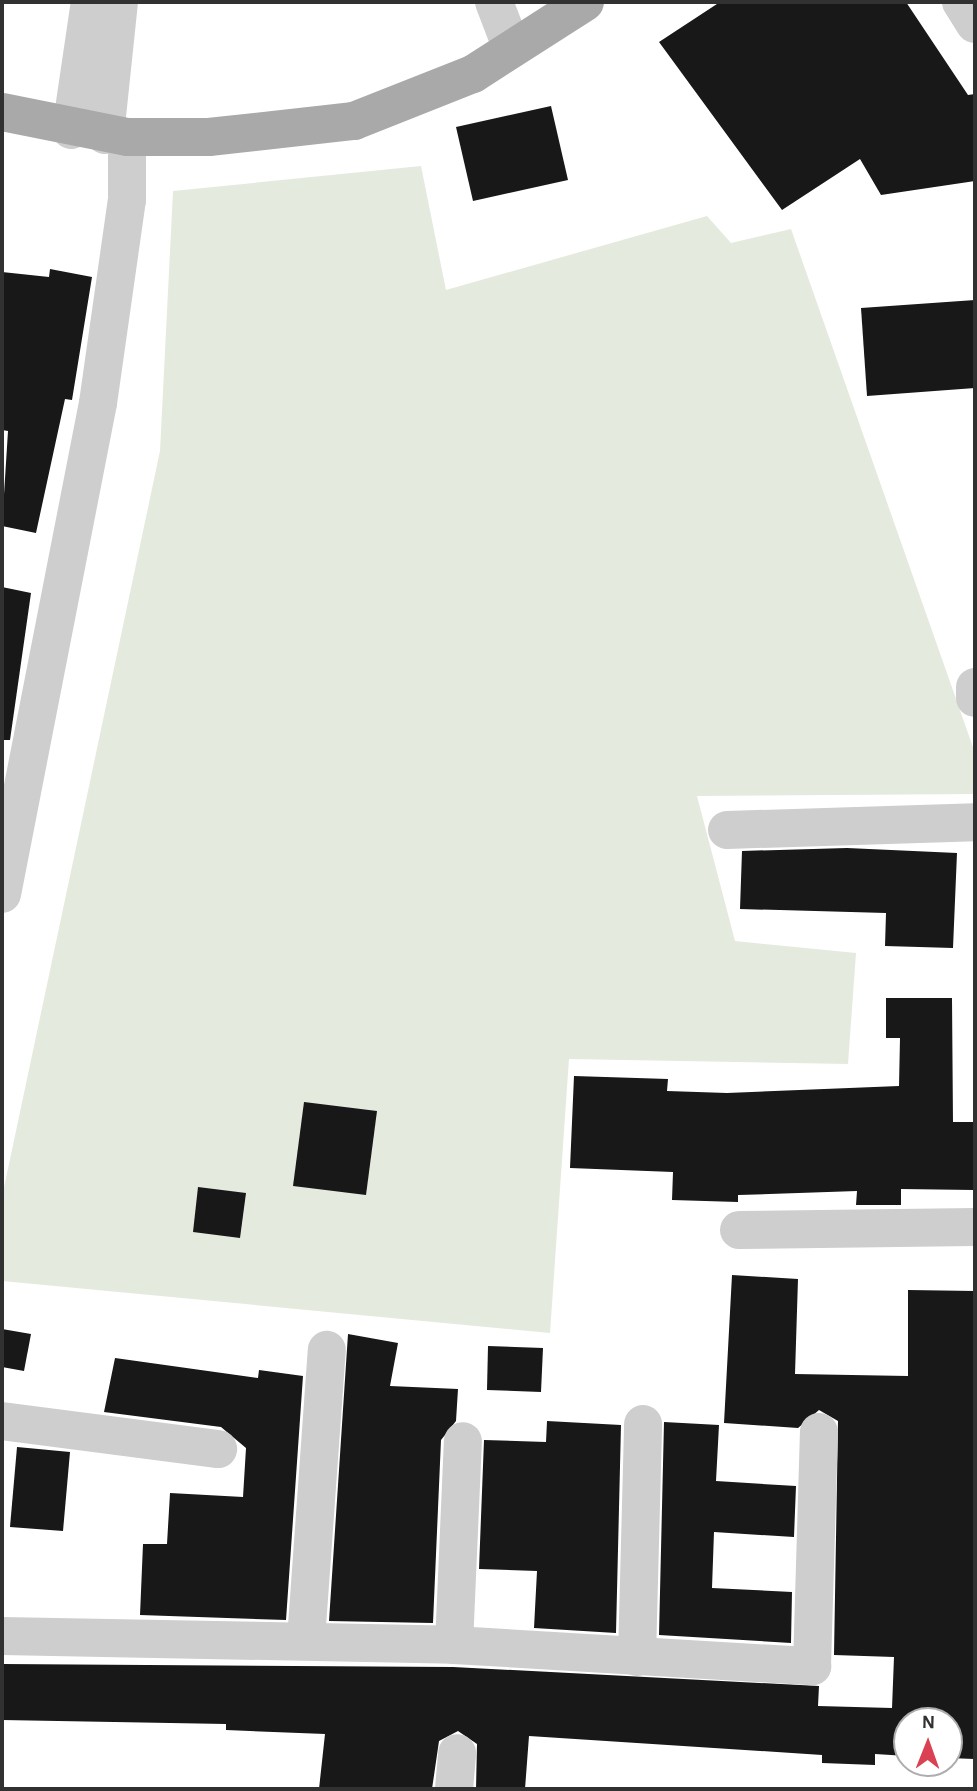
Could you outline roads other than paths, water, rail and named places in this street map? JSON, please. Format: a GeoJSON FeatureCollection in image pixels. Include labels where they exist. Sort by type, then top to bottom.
{"type":"FeatureCollection","features":[{"type":"Feature","properties":{"kind":"main road"},"geometry":{"type":"LineString","coordinates":[[2,112],[101,134],[209,137],[354,121],[473,74],[585,2]]}},
{"type":"Feature","properties":{"kind":"street"},"geometry":{"type":"LineString","coordinates":[[2,894],[98,403],[127,200],[101,134],[90,2]]}},
{"type":"Feature","properties":{"kind":"street"},"geometry":{"type":"LineString","coordinates":[[101,134],[119,2]]}},
{"type":"Feature","properties":{"kind":"street"},"geometry":{"type":"LineString","coordinates":[[495,2],[512,49]]}},
{"type":"Feature","properties":{"kind":"street"},"geometry":{"type":"LineString","coordinates":[[961,2],[975,24]]}},
{"type":"Feature","properties":{"kind":"street"},"geometry":{"type":"LineString","coordinates":[[975,687],[975,698]]}},
{"type":"Feature","properties":{"kind":"street"},"geometry":{"type":"LineString","coordinates":[[727,830],[975,822]]}},
{"type":"Feature","properties":{"kind":"street"},"geometry":{"type":"LineString","coordinates":[[739,1230],[975,1227]]}},
{"type":"Feature","properties":{"kind":"street"},"geometry":{"type":"LineString","coordinates":[[306,1640],[327,1350]]}},
{"type":"Feature","properties":{"kind":"street"},"geometry":{"type":"LineString","coordinates":[[2,1421],[218,1449]]}},
{"type":"Feature","properties":{"kind":"street"},"geometry":{"type":"LineString","coordinates":[[637,1657],[643,1424]]}},
{"type":"Feature","properties":{"kind":"street"},"geometry":{"type":"LineString","coordinates":[[2,1636],[454,1645],[812,1666],[819,1432]]}},
{"type":"Feature","properties":{"kind":"street"},"geometry":{"type":"LineString","coordinates":[[454,1645],[463,1441]]}}]}
